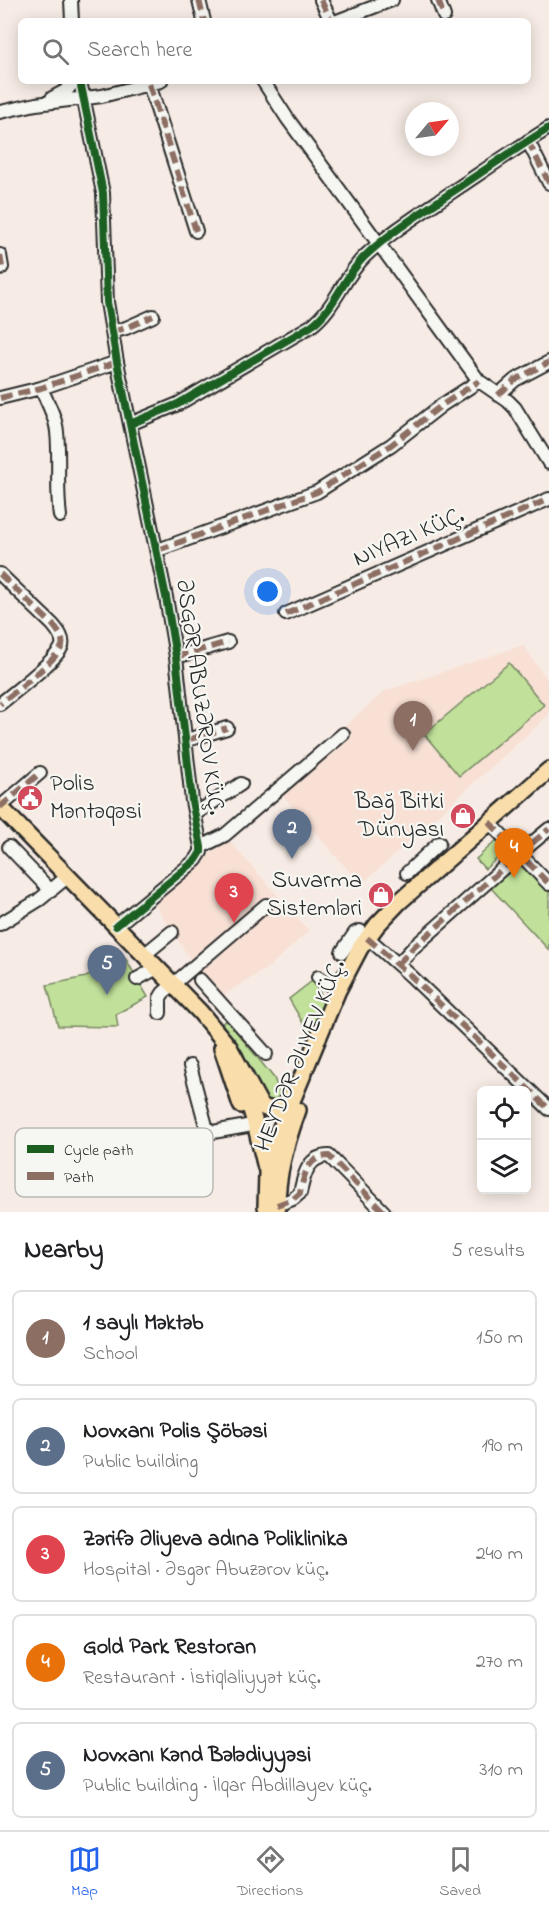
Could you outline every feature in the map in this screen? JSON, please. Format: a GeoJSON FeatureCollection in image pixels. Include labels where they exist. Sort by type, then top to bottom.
{"type":"FeatureCollection","features":[{"type":"Feature","properties":{"kind":"main road","name":"HEYDƏR ƏLIYEV KÜÇ."},"geometry":{"type":"LineString","coordinates":[[297,1086],[354,957],[549,770]]}},
{"type":"Feature","properties":{"kind":"main road","name":"HEYDƏR ƏLIYEV KÜÇ."},"geometry":{"type":"LineString","coordinates":[[272,1209],[283,1155],[298,1112],[370,940],[387,914],[435,870],[549,781]]}},
{"type":"Feature","properties":{"kind":"main road"},"geometry":{"type":"LineString","coordinates":[[0,807],[210,1024],[229,1047],[256,1097],[265,1108],[275,1110],[284,1105],[297,1086]]}},
{"type":"Feature","properties":{"kind":"main road"},"geometry":{"type":"LineString","coordinates":[[210,1024],[221,1046],[239,1098],[251,1124],[267,1173],[272,1209]]}},
{"type":"Feature","properties":{"kind":"main road"},"geometry":{"type":"LineString","coordinates":[[210,1024],[224,1043],[236,1066],[272,1209]]}},
{"type":"Feature","properties":{"kind":"main road"},"geometry":{"type":"LineString","coordinates":[[267,1173],[272,1150],[297,1086]]}},
{"type":"Feature","properties":{"kind":"main road"},"geometry":{"type":"LineString","coordinates":[[251,1124],[272,1129],[298,1112]]}},
{"type":"Feature","properties":{"kind":"street"},"geometry":{"type":"LineString","coordinates":[[71,0],[72,18]]}},
{"type":"Feature","properties":{"kind":"street"},"geometry":{"type":"LineString","coordinates":[[199,0],[203,18]]}},
{"type":"Feature","properties":{"kind":"street"},"geometry":{"type":"LineString","coordinates":[[321,0],[330,18]]}},
{"type":"Feature","properties":{"kind":"street"},"geometry":{"type":"LineString","coordinates":[[345,18],[392,0]]}},
{"type":"Feature","properties":{"kind":"street"},"geometry":{"type":"LineString","coordinates":[[438,0],[444,16]]}},
{"type":"Feature","properties":{"kind":"street"},"geometry":{"type":"LineString","coordinates":[[42,103],[62,94],[72,84]]}},
{"type":"Feature","properties":{"kind":"street","name":"ƏSGƏR ABUZƏROV KÜÇ."},"geometry":{"type":"LineString","coordinates":[[81,84],[103,193],[106,282],[112,332],[158,550],[176,657],[201,847],[196,860],[116,926]]}},
{"type":"Feature","properties":{"kind":"street"},"geometry":{"type":"LineString","coordinates":[[0,111],[42,103],[102,96],[151,84]]}},
{"type":"Feature","properties":{"kind":"street"},"geometry":{"type":"LineString","coordinates":[[155,84],[196,231]]}},
{"type":"Feature","properties":{"kind":"street"},"geometry":{"type":"LineString","coordinates":[[265,84],[287,118],[479,381],[515,408],[549,463]]}},
{"type":"Feature","properties":{"kind":"street"},"geometry":{"type":"LineString","coordinates":[[130,424],[178,404],[311,326],[328,310],[357,265],[380,244],[549,128]]}},
{"type":"Feature","properties":{"kind":"street"},"geometry":{"type":"LineString","coordinates":[[528,141],[549,183]]}},
{"type":"Feature","properties":{"kind":"street"},"geometry":{"type":"LineString","coordinates":[[0,255],[2,267],[0,269]]}},
{"type":"Feature","properties":{"kind":"street"},"geometry":{"type":"LineString","coordinates":[[112,332],[153,316]]}},
{"type":"Feature","properties":{"kind":"street"},"geometry":{"type":"LineString","coordinates":[[0,398],[41,388],[117,362]]}},
{"type":"Feature","properties":{"kind":"street"},"geometry":{"type":"LineString","coordinates":[[498,395],[515,380],[549,363]]}},
{"type":"Feature","properties":{"kind":"street"},"geometry":{"type":"LineString","coordinates":[[158,550],[317,492],[391,445],[442,405],[479,381]]}},
{"type":"Feature","properties":{"kind":"street"},"geometry":{"type":"LineString","coordinates":[[41,388],[55,421],[57,432],[57,496],[60,516]]}},
{"type":"Feature","properties":{"kind":"street","name":"NIYAZI KÜÇ."},"geometry":{"type":"LineString","coordinates":[[286,614],[549,499]]}},
{"type":"Feature","properties":{"kind":"street"},"geometry":{"type":"LineString","coordinates":[[0,574],[53,625],[62,640],[62,646],[58,654],[0,704]]}},
{"type":"Feature","properties":{"kind":"street"},"geometry":{"type":"LineString","coordinates":[[176,657],[228,642]]}},
{"type":"Feature","properties":{"kind":"street"},"geometry":{"type":"LineString","coordinates":[[187,740],[227,728]]}},
{"type":"Feature","properties":{"kind":"street"},"geometry":{"type":"LineString","coordinates":[[201,847],[225,834],[343,734]]}},
{"type":"Feature","properties":{"kind":"street"},"geometry":{"type":"LineString","coordinates":[[0,807],[40,773]]}},
{"type":"Feature","properties":{"kind":"street"},"geometry":{"type":"LineString","coordinates":[[195,814],[241,784]]}},
{"type":"Feature","properties":{"kind":"street"},"geometry":{"type":"LineString","coordinates":[[492,825],[549,884]]}},
{"type":"Feature","properties":{"kind":"street"},"geometry":{"type":"LineString","coordinates":[[398,964],[414,947],[549,829]]}},
{"type":"Feature","properties":{"kind":"street"},"geometry":{"type":"LineString","coordinates":[[407,873],[439,843]]}},
{"type":"Feature","properties":{"kind":"street"},"geometry":{"type":"LineString","coordinates":[[9,847],[51,891]]}},
{"type":"Feature","properties":{"kind":"street"},"geometry":{"type":"LineString","coordinates":[[423,858],[435,870]]}},
{"type":"Feature","properties":{"kind":"street"},"geometry":{"type":"LineString","coordinates":[[0,924],[51,891],[67,877]]}},
{"type":"Feature","properties":{"kind":"street"},"geometry":{"type":"LineString","coordinates":[[160,1013],[160,998],[173,984],[266,905]]}},
{"type":"Feature","properties":{"kind":"street"},"geometry":{"type":"LineString","coordinates":[[342,952],[360,931],[398,964],[549,1109]]}},
{"type":"Feature","properties":{"kind":"street"},"geometry":{"type":"LineString","coordinates":[[144,955],[172,932]]}},
{"type":"Feature","properties":{"kind":"street"},"geometry":{"type":"LineString","coordinates":[[137,980],[157,968]]}},
{"type":"Feature","properties":{"kind":"street"},"geometry":{"type":"LineString","coordinates":[[318,977],[339,990]]}},
{"type":"Feature","properties":{"kind":"street"},"geometry":{"type":"LineString","coordinates":[[200,980],[266,1054]]}},
{"type":"Feature","properties":{"kind":"street"},"geometry":{"type":"LineString","coordinates":[[210,1024],[226,1010]]}},
{"type":"Feature","properties":{"kind":"street"},"geometry":{"type":"LineString","coordinates":[[190,1066],[208,1128]]}},
{"type":"Feature","properties":{"kind":"street"},"geometry":{"type":"LineString","coordinates":[[213,1132],[251,1124]]}},
{"type":"Feature","properties":{"kind":"street"},"geometry":{"type":"LineString","coordinates":[[272,1209],[298,1197],[309,1166],[315,1159],[329,1156],[384,1212]]}},
{"type":"Feature","properties":{"kind":"shaded area"},"geometry":{"type":"Polygon","coordinates":[[[523,645],[549,682],[549,715],[361,885],[275,787],[385,691],[523,645]]]}},
{"type":"Feature","properties":{"kind":"shaded area"},"geometry":{"type":"Polygon","coordinates":[[[227,838],[309,931],[269,967],[224,995],[194,965],[153,902],[227,838]]]}},
{"type":"Feature","properties":{"kind":"green space"},"geometry":{"type":"Polygon","coordinates":[[[509,663],[544,705],[459,776],[424,734],[509,663]]]}},
{"type":"Feature","properties":{"kind":"green space"},"geometry":{"type":"Polygon","coordinates":[[[498,839],[508,849],[485,869],[476,859],[498,839]]]}},
{"type":"Feature","properties":{"kind":"green space"},"geometry":{"type":"Polygon","coordinates":[[[519,860],[549,891],[549,950],[490,887],[519,860]]]}},
{"type":"Feature","properties":{"kind":"green space"},"geometry":{"type":"Polygon","coordinates":[[[125,958],[148,997],[116,1014],[118,1027],[58,1026],[47,985],[86,977],[125,958]]]}},
{"type":"Feature","properties":{"kind":"green space"},"geometry":{"type":"Polygon","coordinates":[[[312,981],[325,1000],[310,1035],[289,999],[312,981]]]}},
{"type":"Feature","properties":{"kind":"green space"},"geometry":{"type":"Polygon","coordinates":[[[226,1019],[274,1078],[281,1097],[277,1101],[265,1100],[258,1090],[243,1052],[222,1024],[226,1019]]]}},
{"type":"Feature","properties":{"kind":"marked path"},"geometry":{"type":"LineString","coordinates":[[199,0],[203,18]]}},
{"type":"Feature","properties":{"kind":"marked path"},"geometry":{"type":"LineString","coordinates":[[321,0],[330,18]]}},
{"type":"Feature","properties":{"kind":"marked path"},"geometry":{"type":"LineString","coordinates":[[438,0],[444,16]]}},
{"type":"Feature","properties":{"kind":"marked path"},"geometry":{"type":"LineString","coordinates":[[149,84],[196,231]]}},
{"type":"Feature","properties":{"kind":"marked path"},"geometry":{"type":"LineString","coordinates":[[528,141],[549,183]]}},
{"type":"Feature","properties":{"kind":"marked path"},"geometry":{"type":"LineString","coordinates":[[0,255],[2,267],[0,269]]}},
{"type":"Feature","properties":{"kind":"marked path"},"geometry":{"type":"LineString","coordinates":[[112,332],[153,316]]}},
{"type":"Feature","properties":{"kind":"marked path"},"geometry":{"type":"LineString","coordinates":[[0,398],[41,388],[117,362]]}},
{"type":"Feature","properties":{"kind":"marked path"},"geometry":{"type":"LineString","coordinates":[[498,395],[515,380],[549,362]]}},
{"type":"Feature","properties":{"kind":"marked path"},"geometry":{"type":"LineString","coordinates":[[158,550],[317,492],[391,445],[442,405],[479,381]]}},
{"type":"Feature","properties":{"kind":"marked path"},"geometry":{"type":"LineString","coordinates":[[286,614],[549,499]]}},
{"type":"Feature","properties":{"kind":"marked path"},"geometry":{"type":"LineString","coordinates":[[0,574],[53,625],[62,640],[62,646],[52,659],[0,704]]}},
{"type":"Feature","properties":{"kind":"marked path"},"geometry":{"type":"LineString","coordinates":[[176,657],[228,642]]}},
{"type":"Feature","properties":{"kind":"marked path"},"geometry":{"type":"LineString","coordinates":[[187,740],[227,728]]}},
{"type":"Feature","properties":{"kind":"marked path"},"geometry":{"type":"LineString","coordinates":[[0,807],[40,773]]}},
{"type":"Feature","properties":{"kind":"marked path"},"geometry":{"type":"LineString","coordinates":[[489,822],[549,884]]}},
{"type":"Feature","properties":{"kind":"marked path"},"geometry":{"type":"LineString","coordinates":[[398,964],[414,947],[549,829]]}},
{"type":"Feature","properties":{"kind":"marked path"},"geometry":{"type":"LineString","coordinates":[[367,938],[411,976],[549,1109]]}},
{"type":"Feature","properties":{"kind":"marked path"},"geometry":{"type":"LineString","coordinates":[[277,1205],[293,1199],[300,1193],[305,1174],[311,1163],[316,1159],[329,1156],[384,1212]]}},
{"type":"Feature","properties":{"kind":"cycle path"},"geometry":{"type":"LineString","coordinates":[[81,84],[103,193],[107,302],[117,362],[166,597],[176,657],[192,801],[201,847],[196,860],[116,926]]}},
{"type":"Feature","properties":{"kind":"cycle path"},"geometry":{"type":"LineString","coordinates":[[130,424],[178,404],[311,326],[326,311],[357,265],[373,248],[416,216],[549,128]]}},
{"type":"Feature","properties":{"kind":"place","name":"1 saylı Məktəb"},"geometry":{"type":"Point","coordinates":[413,751]}},
{"type":"Feature","properties":{"kind":"place","name":"Polis Məntəqəsi"},"geometry":{"type":"Point","coordinates":[30,798]}},
{"type":"Feature","properties":{"kind":"place","name":"Bağ Bitki Dünyası"},"geometry":{"type":"Point","coordinates":[463,816]}},
{"type":"Feature","properties":{"kind":"place","name":"Novxanı Polis Şöbəsi"},"geometry":{"type":"Point","coordinates":[292,859]}},
{"type":"Feature","properties":{"kind":"place","name":"Gold Park Restoran"},"geometry":{"type":"Point","coordinates":[514,878]}},
{"type":"Feature","properties":{"kind":"place","name":"Suvarma Sistemləri"},"geometry":{"type":"Point","coordinates":[381,895]}},
{"type":"Feature","properties":{"kind":"place","name":"Zərifə Əliyeva adına Poliklinika"},"geometry":{"type":"Point","coordinates":[234,923]}},
{"type":"Feature","properties":{"kind":"place","name":"Novxanı Kənd Bələdiyyəsi"},"geometry":{"type":"Point","coordinates":[107,995]}}]}
